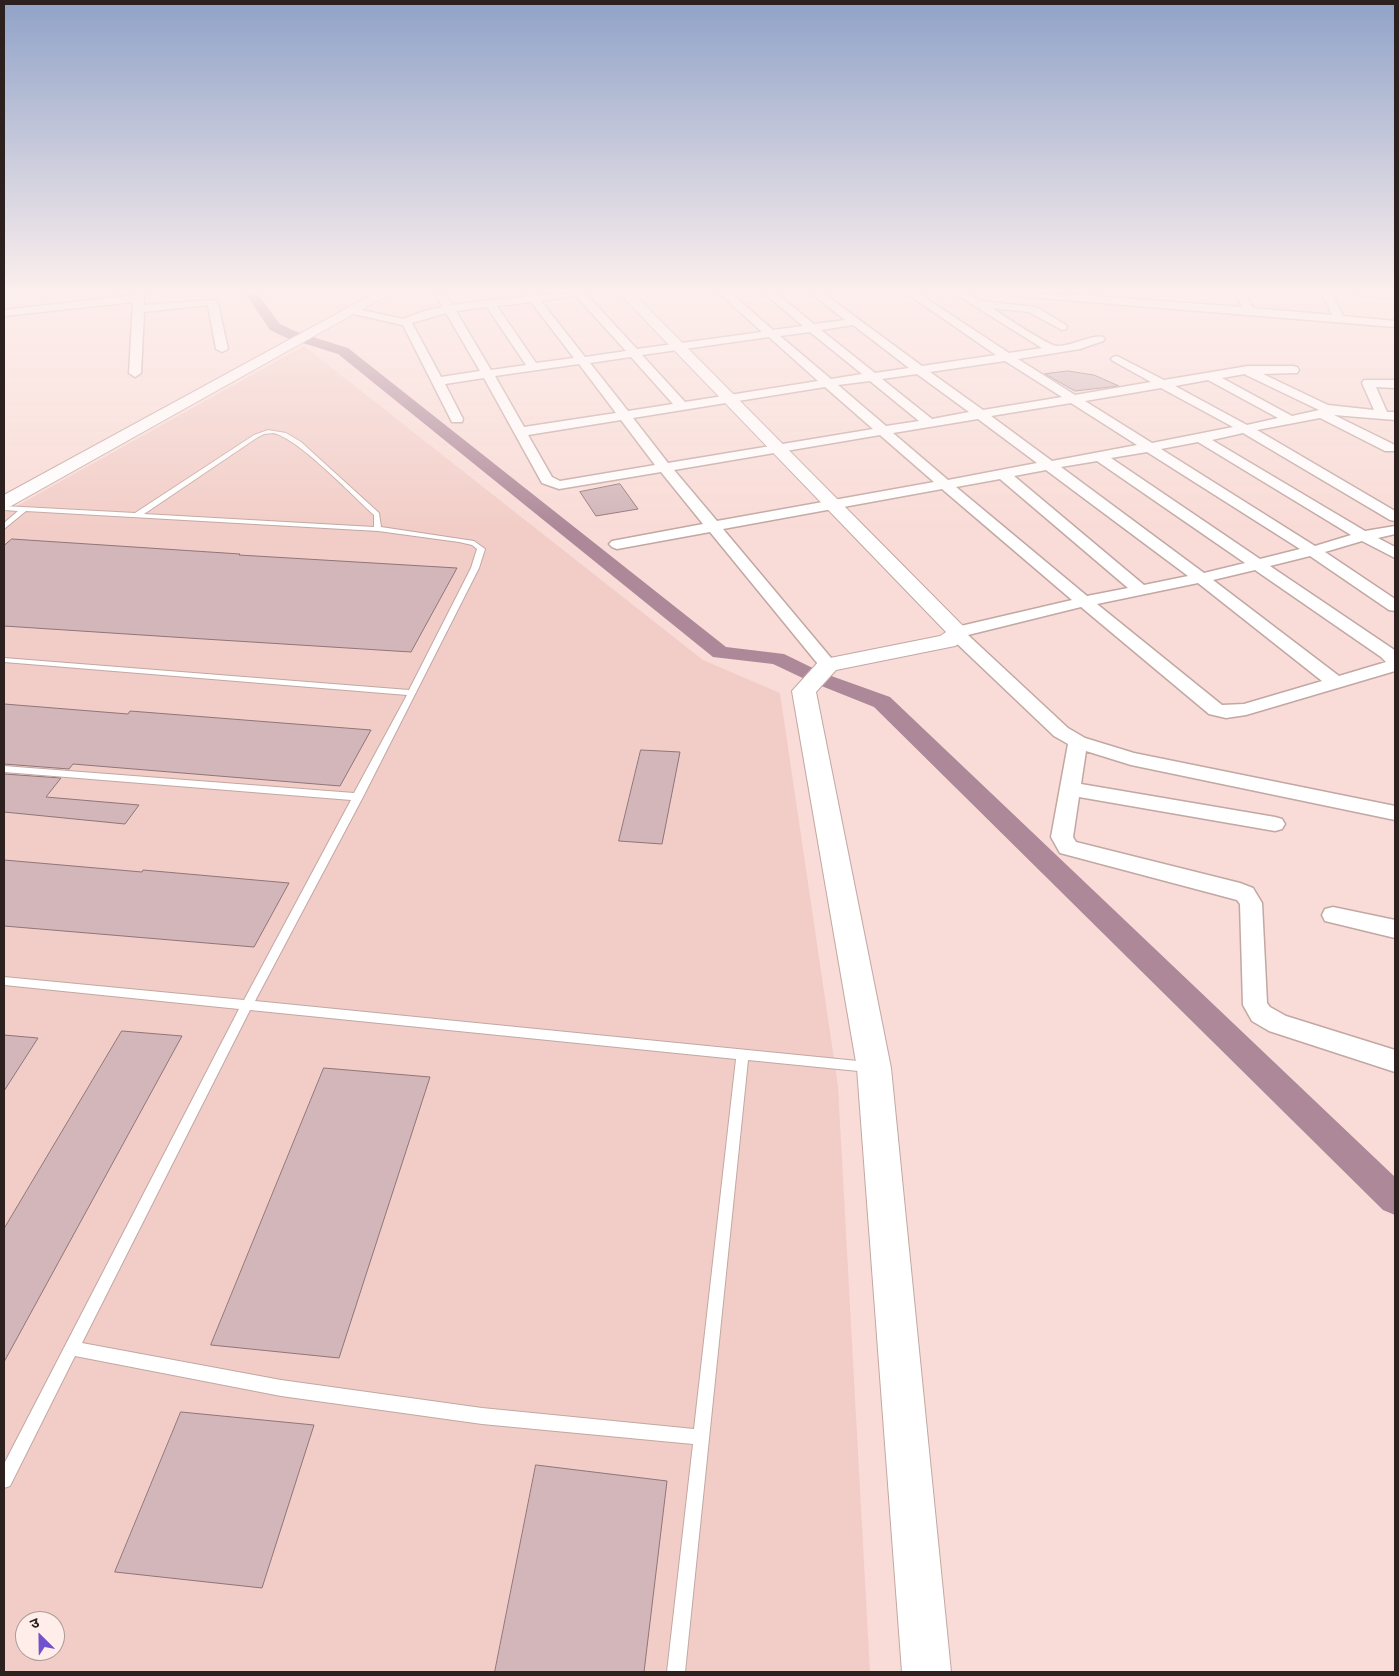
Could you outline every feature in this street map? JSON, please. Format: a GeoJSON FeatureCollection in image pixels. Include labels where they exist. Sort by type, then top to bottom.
{"type":"FeatureCollection","features":[{"type":"Feature","properties":{"kind":"main road"},"geometry":{"type":"LineString","coordinates":[[4,502],[242,371]]}},
{"type":"Feature","properties":{"kind":"main road"},"geometry":{"type":"LineString","coordinates":[[702,371],[958,634],[947,641],[828,665],[804,691],[874,1068],[927,1672]]}},
{"type":"Feature","properties":{"kind":"street"},"geometry":{"type":"LineString","coordinates":[[431,371],[457,419]]}},
{"type":"Feature","properties":{"kind":"street"},"geometry":{"type":"LineString","coordinates":[[486,371],[546,480],[553,484],[571,484],[928,422],[1166,385],[1240,371]]}},
{"type":"Feature","properties":{"kind":"street"},"geometry":{"type":"LineString","coordinates":[[437,382],[506,371]]}},
{"type":"Feature","properties":{"kind":"street"},"geometry":{"type":"LineString","coordinates":[[590,371],[664,467],[828,665]]}},
{"type":"Feature","properties":{"kind":"street"},"geometry":{"type":"LineString","coordinates":[[650,371],[682,406]]}},
{"type":"Feature","properties":{"kind":"street"},"geometry":{"type":"LineString","coordinates":[[814,371],[1082,602],[1216,710],[1221,712],[1246,709],[1395,665],[1395,661],[1388,653],[1256,565],[1099,456]]}},
{"type":"Feature","properties":{"kind":"street"},"geometry":{"type":"LineString","coordinates":[[866,371],[928,422]]}},
{"type":"Feature","properties":{"kind":"street"},"geometry":{"type":"LineString","coordinates":[[520,432],[909,371]]}},
{"type":"Feature","properties":{"kind":"street"},"geometry":{"type":"LineString","coordinates":[[921,371],[1201,578],[1335,682]]}},
{"type":"Feature","properties":{"kind":"street"},"geometry":{"type":"LineString","coordinates":[[1030,371],[1313,551],[1395,606]]}},
{"type":"Feature","properties":{"kind":"street"},"geometry":{"type":"LineString","coordinates":[[1140,371],[1395,517]]}},
{"type":"Feature","properties":{"kind":"street"},"geometry":{"type":"LineString","coordinates":[[1250,371],[1324,408],[1390,448]]}},
{"type":"Feature","properties":{"kind":"street"},"geometry":{"type":"LineString","coordinates":[[1210,376],[1291,420]]}},
{"type":"Feature","properties":{"kind":"street"},"geometry":{"type":"LineString","coordinates":[[1389,415],[1368,386],[1368,383],[1395,384]]}},
{"type":"Feature","properties":{"kind":"street"},"geometry":{"type":"LineString","coordinates":[[617,544],[1245,430],[1328,412],[1389,415]]}},
{"type":"Feature","properties":{"kind":"street"},"geometry":{"type":"LineString","coordinates":[[1200,438],[1362,536],[1395,553]]}},
{"type":"Feature","properties":{"kind":"street"},"geometry":{"type":"LineString","coordinates":[[1003,474],[1140,590]]}},
{"type":"Feature","properties":{"kind":"street"},"geometry":{"type":"LineString","coordinates":[[958,634],[1082,602],[1201,578],[1313,551],[1362,536],[1395,530]]}},
{"type":"Feature","properties":{"kind":"street"},"geometry":{"type":"LineString","coordinates":[[958,634],[1061,732],[1078,742],[1131,759],[1395,813]]}},
{"type":"Feature","properties":{"kind":"street"},"geometry":{"type":"LineString","coordinates":[[1078,742],[1062,837],[1068,848],[1240,891],[1251,903],[1255,1005],[1261,1014],[1278,1024],[1395,1061]]}},
{"type":"Feature","properties":{"kind":"street"},"geometry":{"type":"LineString","coordinates":[[1070,789],[1275,824]]}},
{"type":"Feature","properties":{"kind":"street"},"geometry":{"type":"LineString","coordinates":[[1333,915],[1395,929]]}},
{"type":"Feature","properties":{"kind":"lane"},"geometry":{"type":"LineString","coordinates":[[136,516],[256,436],[272,431],[285,434],[299,443],[377,514],[378,529]]}},
{"type":"Feature","properties":{"kind":"lane"},"geometry":{"type":"LineString","coordinates":[[4,508],[378,529],[459,540],[474,543],[481,549],[475,568],[412,694],[247,1005],[4,1480]]}},
{"type":"Feature","properties":{"kind":"lane"},"geometry":{"type":"LineString","coordinates":[[4,527],[24,509]]}},
{"type":"Feature","properties":{"kind":"lane"},"geometry":{"type":"LineString","coordinates":[[4,660],[412,694]]}},
{"type":"Feature","properties":{"kind":"lane"},"geometry":{"type":"LineString","coordinates":[[4,769],[358,798]]}},
{"type":"Feature","properties":{"kind":"lane"},"geometry":{"type":"LineString","coordinates":[[4,980],[874,1068]]}},
{"type":"Feature","properties":{"kind":"lane"},"geometry":{"type":"LineString","coordinates":[[676,1672],[742,1055]]}},
{"type":"Feature","properties":{"kind":"lane"},"geometry":{"type":"LineString","coordinates":[[71,1348],[281,1388],[482,1416],[701,1437]]}},
{"type":"Feature","properties":{"kind":"shaded area"},"geometry":{"type":"Polygon","coordinates":[[[259,371],[336,371],[703,660],[780,693],[838,1086],[870,1672],[4,1672],[4,513],[259,371]]]}},
{"type":"Feature","properties":{"kind":"building"},"geometry":{"type":"Polygon","coordinates":[[[1069,371],[1094,375],[1119,386],[1075,391],[1045,374],[1069,371]]]}},
{"type":"Feature","properties":{"kind":"building"},"geometry":{"type":"Polygon","coordinates":[[[620,484],[638,509],[596,516],[580,492],[620,484]]]}},
{"type":"Feature","properties":{"kind":"building"},"geometry":{"type":"Polygon","coordinates":[[[12,539],[457,568],[411,652],[4,626],[4,546],[12,539]]]}},
{"type":"Feature","properties":{"kind":"building"},"geometry":{"type":"Polygon","coordinates":[[[4,704],[128,714],[130,711],[371,730],[340,786],[73,764],[69,769],[4,764],[4,704]]]}},
{"type":"Feature","properties":{"kind":"building"},"geometry":{"type":"Polygon","coordinates":[[[641,750],[680,752],[662,844],[619,841],[641,750]]]}},
{"type":"Feature","properties":{"kind":"building"},"geometry":{"type":"Polygon","coordinates":[[[4,774],[61,778],[46,797],[139,805],[125,824],[4,812],[4,774]]]}},
{"type":"Feature","properties":{"kind":"building"},"geometry":{"type":"Polygon","coordinates":[[[4,860],[289,883],[254,947],[4,926],[4,860]]]}},
{"type":"Feature","properties":{"kind":"building"},"geometry":{"type":"Polygon","coordinates":[[[122,1031],[182,1036],[4,1362],[4,1229],[122,1031]]]}},
{"type":"Feature","properties":{"kind":"building"},"geometry":{"type":"Polygon","coordinates":[[[4,1035],[38,1038],[4,1091],[4,1035]]]}},
{"type":"Feature","properties":{"kind":"building"},"geometry":{"type":"Polygon","coordinates":[[[324,1068],[430,1077],[339,1358],[211,1345],[324,1068]]]}},
{"type":"Feature","properties":{"kind":"building"},"geometry":{"type":"Polygon","coordinates":[[[181,1412],[314,1425],[262,1588],[115,1572],[181,1412]]]}},
{"type":"Feature","properties":{"kind":"building"},"geometry":{"type":"Polygon","coordinates":[[[536,1465],[667,1481],[644,1672],[495,1672],[536,1465]]]}},
{"type":"Feature","properties":{"kind":"waterway"},"geometry":{"type":"LineString","coordinates":[[368,371],[720,653],[777,658],[816,677],[882,702],[1395,1199]]}}]}
